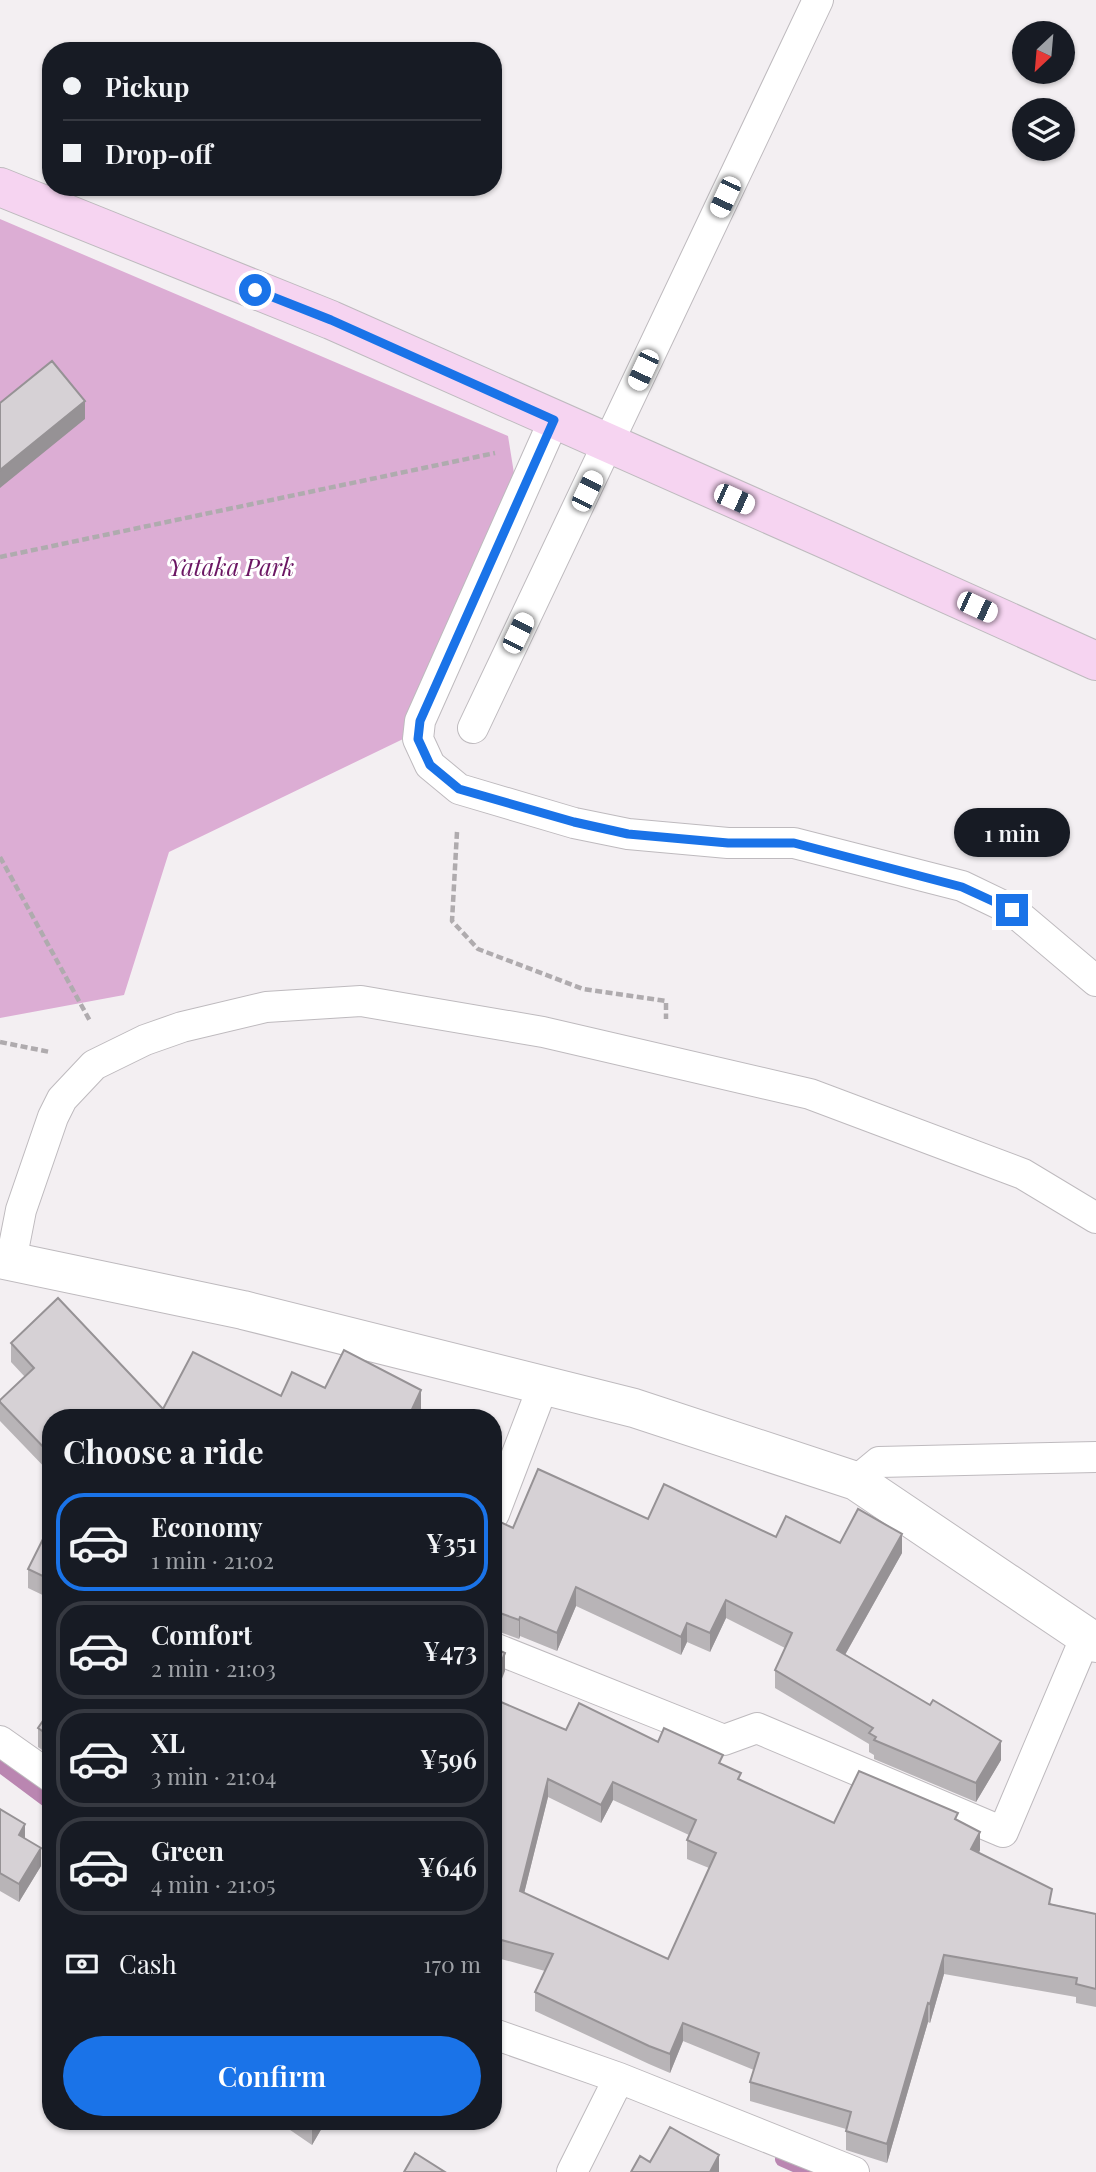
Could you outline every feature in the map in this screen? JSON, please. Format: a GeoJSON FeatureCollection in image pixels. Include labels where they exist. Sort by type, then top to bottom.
{"type":"FeatureCollection","features":[{"type":"Feature","properties":{"kind":"street"},"geometry":{"type":"LineString","coordinates":[[0,187],[331,320],[549,431],[609,444],[834,542],[1096,662]]}},
{"type":"Feature","properties":{"kind":"street"},"geometry":{"type":"LineString","coordinates":[[5,1260],[243,1310],[634,1408],[856,1481],[1091,1639]]}},
{"type":"Feature","properties":{"kind":"lane"},"geometry":{"type":"LineString","coordinates":[[473,728],[818,0]]}},
{"type":"Feature","properties":{"kind":"lane"},"geometry":{"type":"LineString","coordinates":[[549,431],[420,721],[418,739],[430,765],[459,789],[574,822],[628,834],[728,843],[794,843],[962,887],[1012,910],[1096,981]]}},
{"type":"Feature","properties":{"kind":"lane"},"geometry":{"type":"LineString","coordinates":[[5,1260],[53,1118],[62,1099],[94,1065],[108,1056],[182,1027],[266,1007],[361,1001],[543,1032],[810,1094],[1023,1174],[1096,1218]]}},
{"type":"Feature","properties":{"kind":"lane"},"geometry":{"type":"LineString","coordinates":[[502,1493],[543,1386]]}},
{"type":"Feature","properties":{"kind":"lane"},"geometry":{"type":"LineString","coordinates":[[856,1481],[878,1462],[1096,1457]]}},
{"type":"Feature","properties":{"kind":"lane"},"geometry":{"type":"LineString","coordinates":[[502,1651],[724,1740],[757,1728],[1003,1832],[1091,1639]]}},
{"type":"Feature","properties":{"kind":"lane"},"geometry":{"type":"LineString","coordinates":[[0,1741],[42,1771]]}},
{"type":"Feature","properties":{"kind":"lane"},"geometry":{"type":"LineString","coordinates":[[502,2037],[619,2078],[854,2172]]}},
{"type":"Feature","properties":{"kind":"lane"},"geometry":{"type":"LineString","coordinates":[[572,2172],[619,2078]]}},
{"type":"Feature","properties":{"kind":"path"},"geometry":{"type":"LineString","coordinates":[[0,556],[549,431]]}},
{"type":"Feature","properties":{"kind":"path"},"geometry":{"type":"LineString","coordinates":[[459,789],[452,921],[478,949],[583,989],[666,1001],[666,1021],[656,1025]]}},
{"type":"Feature","properties":{"kind":"path"},"geometry":{"type":"LineString","coordinates":[[0,857],[108,1056]]}},
{"type":"Feature","properties":{"kind":"green space","name":"Yataka Park"},"geometry":{"type":"Polygon","coordinates":[[[0,219],[508,436],[522,523],[428,727],[169,852],[124,995],[0,1018],[0,219]]]}},
{"type":"Feature","properties":{"kind":"building"},"geometry":{"type":"Polygon","coordinates":[[[52,361],[85,401],[0,470],[0,403],[52,361]]]}},
{"type":"Feature","properties":{"kind":"building"},"geometry":{"type":"Polygon","coordinates":[[[58,1298],[163,1409],[42,1409],[42,1446],[0,1402],[34,1368],[11,1343],[58,1298]]]}},
{"type":"Feature","properties":{"kind":"building"},"geometry":{"type":"Polygon","coordinates":[[[344,1350],[421,1390],[412,1409],[163,1409],[193,1352],[281,1396],[292,1372],[325,1388],[344,1350]]]}},
{"type":"Feature","properties":{"kind":"building"},"geometry":{"type":"Polygon","coordinates":[[[538,1469],[648,1519],[664,1484],[776,1537],[786,1516],[840,1543],[858,1509],[902,1534],[837,1650],[930,1705],[933,1700],[1001,1741],[976,1783],[874,1740],[876,1737],[869,1733],[873,1728],[775,1670],[792,1633],[726,1600],[710,1633],[687,1623],[681,1637],[576,1587],[557,1633],[520,1617],[519,1620],[502,1614],[502,1523],[513,1528],[538,1469]]]}},
{"type":"Feature","properties":{"kind":"building"},"geometry":{"type":"Polygon","coordinates":[[[42,1541],[42,1576],[28,1569],[42,1541]]]}},
{"type":"Feature","properties":{"kind":"building"},"geometry":{"type":"Polygon","coordinates":[[[502,1702],[566,1730],[579,1703],[658,1742],[664,1728],[723,1755],[719,1763],[741,1773],[738,1779],[834,1823],[859,1771],[958,1813],[955,1819],[980,1832],[971,1849],[1052,1889],[1049,1904],[1096,1914],[1096,1989],[1076,1984],[1077,1978],[944,1955],[887,2144],[846,2131],[851,2112],[750,2082],[759,2053],[683,2023],[670,2054],[535,1992],[553,1954],[502,1940],[502,1702]],[[548,1779],[520,1891],[668,1959],[716,1853],[687,1840],[696,1820],[613,1782],[601,1805],[548,1779]]]}},
{"type":"Feature","properties":{"kind":"building"},"geometry":{"type":"Polygon","coordinates":[[[0,1809],[25,1824],[19,1835],[41,1848],[19,1884],[0,1873],[0,1809]]]}},
{"type":"Feature","properties":{"kind":"building"},"geometry":{"type":"Polygon","coordinates":[[[670,2127],[719,2155],[710,2172],[631,2172],[640,2156],[650,2162],[670,2127]]]}},
{"type":"Feature","properties":{"kind":"building"},"geometry":{"type":"Polygon","coordinates":[[[415,2153],[445,2172],[404,2172],[415,2153]]]}},
{"type":"Feature","properties":{"kind":"waterway"},"geometry":{"type":"LineString","coordinates":[[0,1764],[42,1795]]}},
{"type":"Feature","properties":{"kind":"waterway"},"geometry":{"type":"LineString","coordinates":[[783,2159],[813,2172]]}},
{"type":"Feature","properties":{"kind":"route"},"geometry":{"type":"LineString","coordinates":[[255,290],[331,320],[554,420],[420,721],[418,739],[430,765],[459,789],[574,822],[628,834],[728,843],[794,843],[962,887],[1012,910]]}}]}
